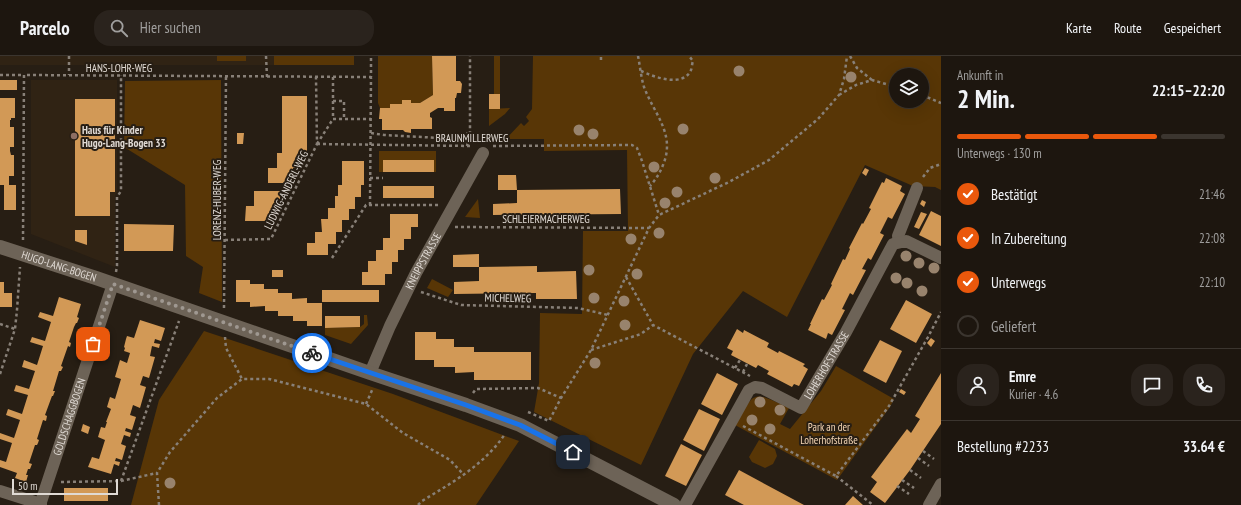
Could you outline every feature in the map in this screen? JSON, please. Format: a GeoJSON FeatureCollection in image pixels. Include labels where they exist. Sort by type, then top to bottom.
{"type":"FeatureCollection","features":[{"type":"Feature","properties":{"kind":"street","name":"KNEIPPSTRASSE"},"geometry":{"type":"LineString","coordinates":[[370,373],[390,326],[409,288],[455,205],[482,148]]}},
{"type":"Feature","properties":{"kind":"street","name":"LOHERHOFSTRASSE"},"geometry":{"type":"LineString","coordinates":[[755,387],[762,388],[801,408],[846,332],[894,244],[899,242],[898,236],[917,188]]}},
{"type":"Feature","properties":{"kind":"street"},"geometry":{"type":"LineString","coordinates":[[899,242],[906,241],[941,258]]}},
{"type":"Feature","properties":{"kind":"street","name":"HUGO-LANG-BOGEN"},"geometry":{"type":"LineString","coordinates":[[0,247],[113,284],[223,323],[466,405],[520,425],[674,505]]}},
{"type":"Feature","properties":{"kind":"street","name":"GOLDSCHAGGBOGEN"},"geometry":{"type":"LineString","coordinates":[[0,491],[40,504],[113,284]]}},
{"type":"Feature","properties":{"kind":"street"},"geometry":{"type":"LineString","coordinates":[[685,505],[688,497],[749,390],[755,387]]}},
{"type":"Feature","properties":{"kind":"street"},"geometry":{"type":"LineString","coordinates":[[929,505],[941,484]]}},
{"type":"Feature","properties":{"kind":"path"},"geometry":{"type":"LineString","coordinates":[[69,56],[69,75]]}},
{"type":"Feature","properties":{"kind":"path"},"geometry":{"type":"LineString","coordinates":[[266,56],[266,77]]}},
{"type":"Feature","properties":{"kind":"path"},"geometry":{"type":"LineString","coordinates":[[370,205],[371,56]]}},
{"type":"Feature","properties":{"kind":"path"},"geometry":{"type":"LineString","coordinates":[[467,146],[470,133],[470,56]]}},
{"type":"Feature","properties":{"kind":"path"},"geometry":{"type":"LineString","coordinates":[[638,56],[644,86],[667,136],[667,157],[656,179],[650,186],[660,215]]}},
{"type":"Feature","properties":{"kind":"path"},"geometry":{"type":"LineString","coordinates":[[641,71],[652,77],[670,80],[684,78],[691,71],[693,60],[689,56]]}},
{"type":"Feature","properties":{"kind":"path"},"geometry":{"type":"LineString","coordinates":[[848,56],[857,68],[872,80],[889,85]]}},
{"type":"Feature","properties":{"kind":"path"},"geometry":{"type":"LineString","coordinates":[[839,95],[844,79],[848,56]]}},
{"type":"Feature","properties":{"kind":"path","name":"HANS-LOHR-WEG"},"geometry":{"type":"LineString","coordinates":[[0,75],[371,77]]}},
{"type":"Feature","properties":{"kind":"path"},"geometry":{"type":"LineString","coordinates":[[0,374],[14,329],[23,239],[24,75]]}},
{"type":"Feature","properties":{"kind":"path"},"geometry":{"type":"LineString","coordinates":[[113,284],[117,266],[117,197],[121,191],[122,75]]}},
{"type":"Feature","properties":{"kind":"path","name":"LORENZ-HUBER-WEG"},"geometry":{"type":"LineString","coordinates":[[226,77],[223,323],[226,348],[242,379]]}},
{"type":"Feature","properties":{"kind":"path","name":"LUDWIG-ANDERL-WEG"},"geometry":{"type":"LineString","coordinates":[[225,240],[272,239],[317,144],[316,77]]}},
{"type":"Feature","properties":{"kind":"path"},"geometry":{"type":"LineString","coordinates":[[317,144],[333,119],[333,77]]}},
{"type":"Feature","properties":{"kind":"path"},"geometry":{"type":"LineString","coordinates":[[526,411],[548,422],[591,350],[649,228],[660,215],[729,182],[769,160],[818,119],[839,95],[856,85],[872,80]]}},
{"type":"Feature","properties":{"kind":"path"},"geometry":{"type":"LineString","coordinates":[[929,98],[941,104]]}},
{"type":"Feature","properties":{"kind":"path"},"geometry":{"type":"LineString","coordinates":[[333,101],[344,101],[344,119]]}},
{"type":"Feature","properties":{"kind":"path"},"geometry":{"type":"LineString","coordinates":[[333,119],[371,119]]}},
{"type":"Feature","properties":{"kind":"path"},"geometry":{"type":"LineString","coordinates":[[371,133],[440,138],[470,133]]}},
{"type":"Feature","properties":{"kind":"path","name":"BRAUNMILLERWEG"},"geometry":{"type":"LineString","coordinates":[[317,144],[467,146],[482,148],[627,145],[637,148],[650,186]]}},
{"type":"Feature","properties":{"kind":"path"},"geometry":{"type":"LineString","coordinates":[[917,188],[924,174],[930,168],[941,164]]}},
{"type":"Feature","properties":{"kind":"path"},"geometry":{"type":"LineString","coordinates":[[370,178],[383,178]]}},
{"type":"Feature","properties":{"kind":"path"},"geometry":{"type":"LineString","coordinates":[[332,258],[366,205],[455,205]]}},
{"type":"Feature","properties":{"kind":"path","name":"SCHLEIERMACHERWEG"},"geometry":{"type":"LineString","coordinates":[[442,227],[649,228]]}},
{"type":"Feature","properties":{"kind":"path"},"geometry":{"type":"LineString","coordinates":[[626,277],[653,325],[753,378],[755,387]]}},
{"type":"Feature","properties":{"kind":"path","name":"MICHELWEG"},"geometry":{"type":"LineString","coordinates":[[409,288],[461,305],[578,308],[608,316]]}},
{"type":"Feature","properties":{"kind":"path"},"geometry":{"type":"LineString","coordinates":[[122,481],[183,308]]}},
{"type":"Feature","properties":{"kind":"path"},"geometry":{"type":"LineString","coordinates":[[836,476],[888,406],[941,312]]}},
{"type":"Feature","properties":{"kind":"path"},"geometry":{"type":"LineString","coordinates":[[0,324],[14,329]]}},
{"type":"Feature","properties":{"kind":"path"},"geometry":{"type":"LineString","coordinates":[[591,350],[641,334],[653,325]]}},
{"type":"Feature","properties":{"kind":"path"},"geometry":{"type":"LineString","coordinates":[[735,368],[740,360]]}},
{"type":"Feature","properties":{"kind":"path"},"geometry":{"type":"LineString","coordinates":[[742,372],[747,364]]}},
{"type":"Feature","properties":{"kind":"path"},"geometry":{"type":"LineString","coordinates":[[159,505],[157,473],[170,452],[217,398],[242,379],[269,379],[366,404],[402,433],[450,460],[464,475]]}},
{"type":"Feature","properties":{"kind":"path"},"geometry":{"type":"LineString","coordinates":[[466,405],[476,390],[538,388],[561,398]]}},
{"type":"Feature","properties":{"kind":"path"},"geometry":{"type":"LineString","coordinates":[[732,420],[836,476],[873,505]]}},
{"type":"Feature","properties":{"kind":"path"},"geometry":{"type":"LineString","coordinates":[[418,505],[464,475],[486,457],[500,441],[507,430]]}},
{"type":"Feature","properties":{"kind":"path"},"geometry":{"type":"LineString","coordinates":[[923,451],[934,459]]}},
{"type":"Feature","properties":{"kind":"path"},"geometry":{"type":"LineString","coordinates":[[918,458],[929,466]]}},
{"type":"Feature","properties":{"kind":"path"},"geometry":{"type":"LineString","coordinates":[[910,470],[921,478]]}},
{"type":"Feature","properties":{"kind":"path"},"geometry":{"type":"LineString","coordinates":[[49,480],[63,482],[122,481],[157,473]]}},
{"type":"Feature","properties":{"kind":"path"},"geometry":{"type":"LineString","coordinates":[[902,480],[914,488]]}},
{"type":"Feature","properties":{"kind":"path"},"geometry":{"type":"LineString","coordinates":[[897,486],[909,494]]}},
{"type":"Feature","properties":{"kind":"shaded area"},"geometry":{"type":"Polygon","coordinates":[[[0,56],[354,56],[354,65],[0,65],[0,56]]]}},
{"type":"Feature","properties":{"kind":"shaded area","name":"Haus für Kinder Hugo-Lang-Bogen 33"},"geometry":{"type":"Polygon","coordinates":[[[31,80],[117,80],[115,267],[31,234],[31,80]]]}},
{"type":"Feature","properties":{"kind":"green space"},"geometry":{"type":"Polygon","coordinates":[[[217,56],[246,56],[246,61],[217,61],[217,56]]]}},
{"type":"Feature","properties":{"kind":"green space"},"geometry":{"type":"Polygon","coordinates":[[[274,56],[354,56],[354,65],[274,65],[274,56]]]}},
{"type":"Feature","properties":{"kind":"green space"},"geometry":{"type":"Polygon","coordinates":[[[378,56],[432,56],[433,95],[420,103],[411,103],[411,100],[402,100],[402,104],[390,104],[390,108],[380,108],[378,103],[378,56]]]}},
{"type":"Feature","properties":{"kind":"green space"},"geometry":{"type":"Polygon","coordinates":[[[494,56],[500,56],[500,94],[494,94],[494,56]]]}},
{"type":"Feature","properties":{"kind":"green space"},"geometry":{"type":"Polygon","coordinates":[[[533,56],[941,56],[941,190],[935,187],[913,186],[865,165],[787,317],[743,291],[693,354],[641,465],[534,412],[539,383],[540,313],[582,314],[583,231],[628,231],[627,150],[544,151],[544,139],[506,139],[521,123],[524,126],[529,121],[526,117],[532,109],[533,56]]]}},
{"type":"Feature","properties":{"kind":"green space"},"geometry":{"type":"Polygon","coordinates":[[[221,80],[222,302],[199,293],[203,267],[186,256],[185,185],[124,147],[125,81],[221,80]]]}},
{"type":"Feature","properties":{"kind":"green space"},"geometry":{"type":"Polygon","coordinates":[[[510,108],[505,114],[489,126],[489,109],[510,108]]]}},
{"type":"Feature","properties":{"kind":"green space"},"geometry":{"type":"Polygon","coordinates":[[[379,151],[436,151],[436,172],[434,172],[434,160],[383,160],[383,172],[379,172],[379,151]]]}},
{"type":"Feature","properties":{"kind":"green space"},"geometry":{"type":"Polygon","coordinates":[[[478,199],[480,218],[465,217],[478,199]]]}},
{"type":"Feature","properties":{"kind":"green space"},"geometry":{"type":"Polygon","coordinates":[[[432,279],[453,290],[448,297],[427,288],[432,279]]]}},
{"type":"Feature","properties":{"kind":"green space"},"geometry":{"type":"Polygon","coordinates":[[[364,315],[367,315],[368,325],[351,344],[325,335],[325,328],[360,327],[364,324],[364,315]]]}},
{"type":"Feature","properties":{"kind":"green space"},"geometry":{"type":"Polygon","coordinates":[[[204,331],[393,394],[519,441],[476,505],[131,505],[159,400],[204,331]]]}},
{"type":"Feature","properties":{"kind":"green space","name":"Park an der Loherhofstraße"},"geometry":{"type":"Polygon","coordinates":[[[836,366],[894,399],[890,407],[837,480],[735,425],[751,400],[756,397],[761,397],[789,408],[780,424],[790,429],[821,391],[836,366]]]}},
{"type":"Feature","properties":{"kind":"green space"},"geometry":{"type":"Polygon","coordinates":[[[759,440],[775,449],[777,456],[773,464],[765,468],[752,462],[749,457],[759,440]]]}},
{"type":"Feature","properties":{"kind":"building"},"geometry":{"type":"Polygon","coordinates":[[[432,56],[456,56],[456,81],[460,81],[462,84],[461,93],[457,93],[455,98],[455,111],[444,111],[444,108],[438,108],[430,113],[430,117],[432,118],[432,129],[411,129],[411,133],[403,130],[382,130],[382,119],[379,119],[380,108],[390,108],[390,104],[402,104],[402,100],[411,100],[411,103],[420,103],[433,95],[432,56]]]}},
{"type":"Feature","properties":{"kind":"building"},"geometry":{"type":"Polygon","coordinates":[[[0,80],[17,80],[17,90],[0,90],[0,80]]]}},
{"type":"Feature","properties":{"kind":"building"},"geometry":{"type":"Polygon","coordinates":[[[489,94],[500,94],[500,109],[489,109],[489,94]]]}},
{"type":"Feature","properties":{"kind":"building"},"geometry":{"type":"Polygon","coordinates":[[[282,96],[307,96],[307,153],[302,153],[302,168],[293,168],[293,183],[268,183],[268,168],[277,168],[277,153],[282,153],[282,96]]]}},
{"type":"Feature","properties":{"kind":"building"},"geometry":{"type":"Polygon","coordinates":[[[0,98],[15,98],[15,118],[11,118],[10,120],[10,127],[14,127],[14,147],[10,147],[10,151],[11,155],[14,155],[14,176],[9,176],[9,185],[16,185],[16,210],[4,210],[4,185],[0,185],[0,98]]]}},
{"type":"Feature","properties":{"kind":"building"},"geometry":{"type":"Polygon","coordinates":[[[75,99],[115,99],[115,192],[110,192],[110,216],[75,216],[75,99]]]}},
{"type":"Feature","properties":{"kind":"building"},"geometry":{"type":"Polygon","coordinates":[[[237,133],[244,133],[243,144],[237,144],[237,133]]]}},
{"type":"Feature","properties":{"kind":"building"},"geometry":{"type":"Polygon","coordinates":[[[383,160],[434,160],[434,172],[383,172],[383,160]]]}},
{"type":"Feature","properties":{"kind":"building"},"geometry":{"type":"Polygon","coordinates":[[[342,161],[364,161],[364,185],[361,185],[361,197],[355,197],[355,209],[349,209],[349,220],[342,220],[342,232],[336,232],[336,244],[328,244],[328,255],[307,255],[307,243],[315,243],[315,232],[322,232],[321,219],[328,219],[328,208],[335,208],[335,196],[338,196],[338,185],[342,185],[342,161]]]}},
{"type":"Feature","properties":{"kind":"building"},"geometry":{"type":"Polygon","coordinates":[[[865,168],[869,170],[866,176],[862,173],[865,168]]]}},
{"type":"Feature","properties":{"kind":"building"},"geometry":{"type":"Polygon","coordinates":[[[498,175],[516,175],[517,190],[498,190],[498,175]]]}},
{"type":"Feature","properties":{"kind":"building"},"geometry":{"type":"Polygon","coordinates":[[[886,178],[902,186],[900,191],[905,194],[892,219],[888,217],[880,233],[884,235],[871,260],[868,258],[862,269],[866,270],[853,295],[850,293],[842,309],[845,310],[832,335],[828,333],[826,339],[808,330],[810,324],[822,299],[824,300],[832,285],[831,284],[843,259],[845,260],[850,249],[849,248],[862,223],[863,224],[871,209],[869,208],[882,182],[884,183],[886,178]]]}},
{"type":"Feature","properties":{"kind":"building"},"geometry":{"type":"Polygon","coordinates":[[[383,186],[434,186],[434,198],[383,198],[383,186]]]}},
{"type":"Feature","properties":{"kind":"building"},"geometry":{"type":"Polygon","coordinates":[[[620,189],[621,214],[493,215],[493,204],[517,203],[517,190],[620,189]]]}},
{"type":"Feature","properties":{"kind":"building"},"geometry":{"type":"Polygon","coordinates":[[[254,191],[280,191],[280,206],[273,206],[273,221],[245,221],[246,206],[254,206],[254,191]]]}},
{"type":"Feature","properties":{"kind":"building"},"geometry":{"type":"Polygon","coordinates":[[[922,200],[926,202],[924,207],[920,204],[922,200]]]}},
{"type":"Feature","properties":{"kind":"building"},"geometry":{"type":"Polygon","coordinates":[[[931,211],[941,216],[941,246],[919,235],[931,211]]]}},
{"type":"Feature","properties":{"kind":"building"},"geometry":{"type":"Polygon","coordinates":[[[921,212],[927,214],[919,229],[914,227],[921,212]]]}},
{"type":"Feature","properties":{"kind":"building"},"geometry":{"type":"Polygon","coordinates":[[[390,214],[418,214],[418,227],[411,227],[411,239],[404,239],[404,250],[398,250],[398,262],[392,262],[392,274],[385,274],[385,285],[362,285],[362,272],[368,272],[368,261],[376,261],[376,250],[383,250],[383,238],[390,238],[390,214]]]}},
{"type":"Feature","properties":{"kind":"building"},"geometry":{"type":"Polygon","coordinates":[[[124,224],[174,225],[173,251],[124,251],[124,224]]]}},
{"type":"Feature","properties":{"kind":"building"},"geometry":{"type":"Polygon","coordinates":[[[75,230],[87,230],[87,245],[75,241],[75,230]]]}},
{"type":"Feature","properties":{"kind":"building"},"geometry":{"type":"Polygon","coordinates":[[[479,254],[479,267],[453,267],[453,255],[479,254]]]}},
{"type":"Feature","properties":{"kind":"building"},"geometry":{"type":"Polygon","coordinates":[[[537,266],[537,272],[576,271],[577,299],[536,299],[536,293],[454,294],[454,282],[479,281],[479,267],[537,266]]]}},
{"type":"Feature","properties":{"kind":"building"},"geometry":{"type":"Polygon","coordinates":[[[272,270],[283,270],[283,277],[272,277],[272,270]]]}},
{"type":"Feature","properties":{"kind":"building"},"geometry":{"type":"Polygon","coordinates":[[[236,280],[250,280],[250,284],[264,284],[264,289],[278,289],[278,293],[292,293],[292,299],[307,298],[307,303],[322,303],[322,326],[307,326],[307,321],[293,321],[293,316],[278,316],[278,311],[265,311],[265,306],[250,307],[250,302],[236,302],[236,280]]]}},
{"type":"Feature","properties":{"kind":"building"},"geometry":{"type":"Polygon","coordinates":[[[0,282],[4,282],[4,293],[12,293],[12,307],[0,307],[0,282]]]}},
{"type":"Feature","properties":{"kind":"building"},"geometry":{"type":"Polygon","coordinates":[[[322,290],[379,290],[379,302],[322,302],[322,290]]]}},
{"type":"Feature","properties":{"kind":"building"},"geometry":{"type":"Polygon","coordinates":[[[59,297],[81,304],[77,317],[79,318],[69,342],[71,343],[70,347],[68,346],[61,366],[63,367],[61,371],[59,371],[53,391],[55,391],[45,415],[47,416],[46,421],[43,420],[37,439],[39,440],[37,445],[35,445],[29,463],[32,464],[26,475],[28,475],[26,482],[15,478],[17,473],[0,467],[0,460],[6,462],[12,443],[0,439],[0,433],[14,438],[20,420],[6,415],[8,409],[22,414],[28,395],[14,391],[16,385],[29,389],[35,371],[22,367],[24,360],[37,365],[43,346],[30,342],[32,337],[45,341],[51,322],[38,317],[40,312],[53,316],[59,297]]]}},
{"type":"Feature","properties":{"kind":"building"},"geometry":{"type":"Polygon","coordinates":[[[906,300],[932,314],[916,343],[890,329],[906,300]]]}},
{"type":"Feature","properties":{"kind":"building"},"geometry":{"type":"Polygon","coordinates":[[[325,316],[360,316],[360,327],[325,328],[325,316]]]}},
{"type":"Feature","properties":{"kind":"building"},"geometry":{"type":"Polygon","coordinates":[[[140,320],[165,328],[161,341],[155,339],[154,343],[160,344],[159,348],[152,346],[150,356],[155,357],[149,378],[143,376],[140,385],[146,387],[140,408],[133,405],[130,415],[136,417],[132,430],[126,428],[125,431],[131,433],[130,437],[124,435],[121,444],[126,446],[122,460],[116,458],[115,461],[120,462],[119,466],[114,464],[111,474],[88,467],[92,457],[99,459],[105,440],[98,437],[101,427],[105,428],[111,409],[107,407],[110,397],[115,399],[121,379],[115,377],[120,360],[127,363],[130,353],[124,351],[126,339],[127,336],[134,338],[140,320]]]}},
{"type":"Feature","properties":{"kind":"building"},"geometry":{"type":"Polygon","coordinates":[[[737,329],[743,333],[744,330],[769,343],[767,347],[778,353],[779,351],[805,364],[803,366],[808,369],[799,386],[794,384],[792,387],[767,374],[769,371],[758,365],[756,368],[731,355],[733,351],[727,348],[737,329]]]}},
{"type":"Feature","properties":{"kind":"building"},"geometry":{"type":"Polygon","coordinates":[[[415,332],[436,332],[436,339],[454,339],[454,347],[474,347],[474,352],[531,352],[531,380],[474,380],[474,372],[455,373],[455,367],[434,367],[434,360],[415,360],[415,332]]]}},
{"type":"Feature","properties":{"kind":"building"},"geometry":{"type":"Polygon","coordinates":[[[931,338],[935,341],[931,347],[927,343],[931,338]]]}},
{"type":"Feature","properties":{"kind":"building"},"geometry":{"type":"Polygon","coordinates":[[[880,340],[902,351],[886,383],[863,371],[880,340]]]}},
{"type":"Feature","properties":{"kind":"building"},"geometry":{"type":"Polygon","coordinates":[[[717,373],[738,384],[722,415],[701,404],[717,373]]]}},
{"type":"Feature","properties":{"kind":"building"},"geometry":{"type":"Polygon","coordinates":[[[941,373],[941,424],[910,470],[885,503],[870,492],[877,482],[871,477],[907,429],[911,433],[920,419],[915,416],[941,373]]]}},
{"type":"Feature","properties":{"kind":"building"},"geometry":{"type":"Polygon","coordinates":[[[901,389],[906,392],[904,395],[899,392],[901,389]]]}},
{"type":"Feature","properties":{"kind":"building"},"geometry":{"type":"Polygon","coordinates":[[[699,409],[720,419],[704,451],[683,440],[699,409]]]}},
{"type":"Feature","properties":{"kind":"building"},"geometry":{"type":"Polygon","coordinates":[[[83,424],[90,427],[88,434],[81,431],[83,424]]]}},
{"type":"Feature","properties":{"kind":"building"},"geometry":{"type":"Polygon","coordinates":[[[681,444],[702,455],[686,486],[665,476],[681,444]]]}},
{"type":"Feature","properties":{"kind":"building"},"geometry":{"type":"Polygon","coordinates":[[[739,470],[804,505],[744,505],[725,495],[739,470]]]}},
{"type":"Feature","properties":{"kind":"building"},"geometry":{"type":"Polygon","coordinates":[[[64,488],[108,488],[108,501],[64,501],[64,488]]]}},
{"type":"Feature","properties":{"kind":"building"},"geometry":{"type":"Polygon","coordinates":[[[853,496],[863,505],[845,505],[853,496]]]}},
{"type":"Feature","properties":{"kind":"way so far"},"geometry":{"type":"LineString","coordinates":[[93,344],[113,284],[312,353]]}},
{"type":"Feature","properties":{"kind":"place","name":"Haus für Kinder Hugo-Lang-Bogen 33"},"geometry":{"type":"Point","coordinates":[74,136]}},
{"type":"Feature","properties":{"kind":"route"},"geometry":{"type":"LineString","coordinates":[[312,353],[466,405],[520,425],[573,452]]}}]}
